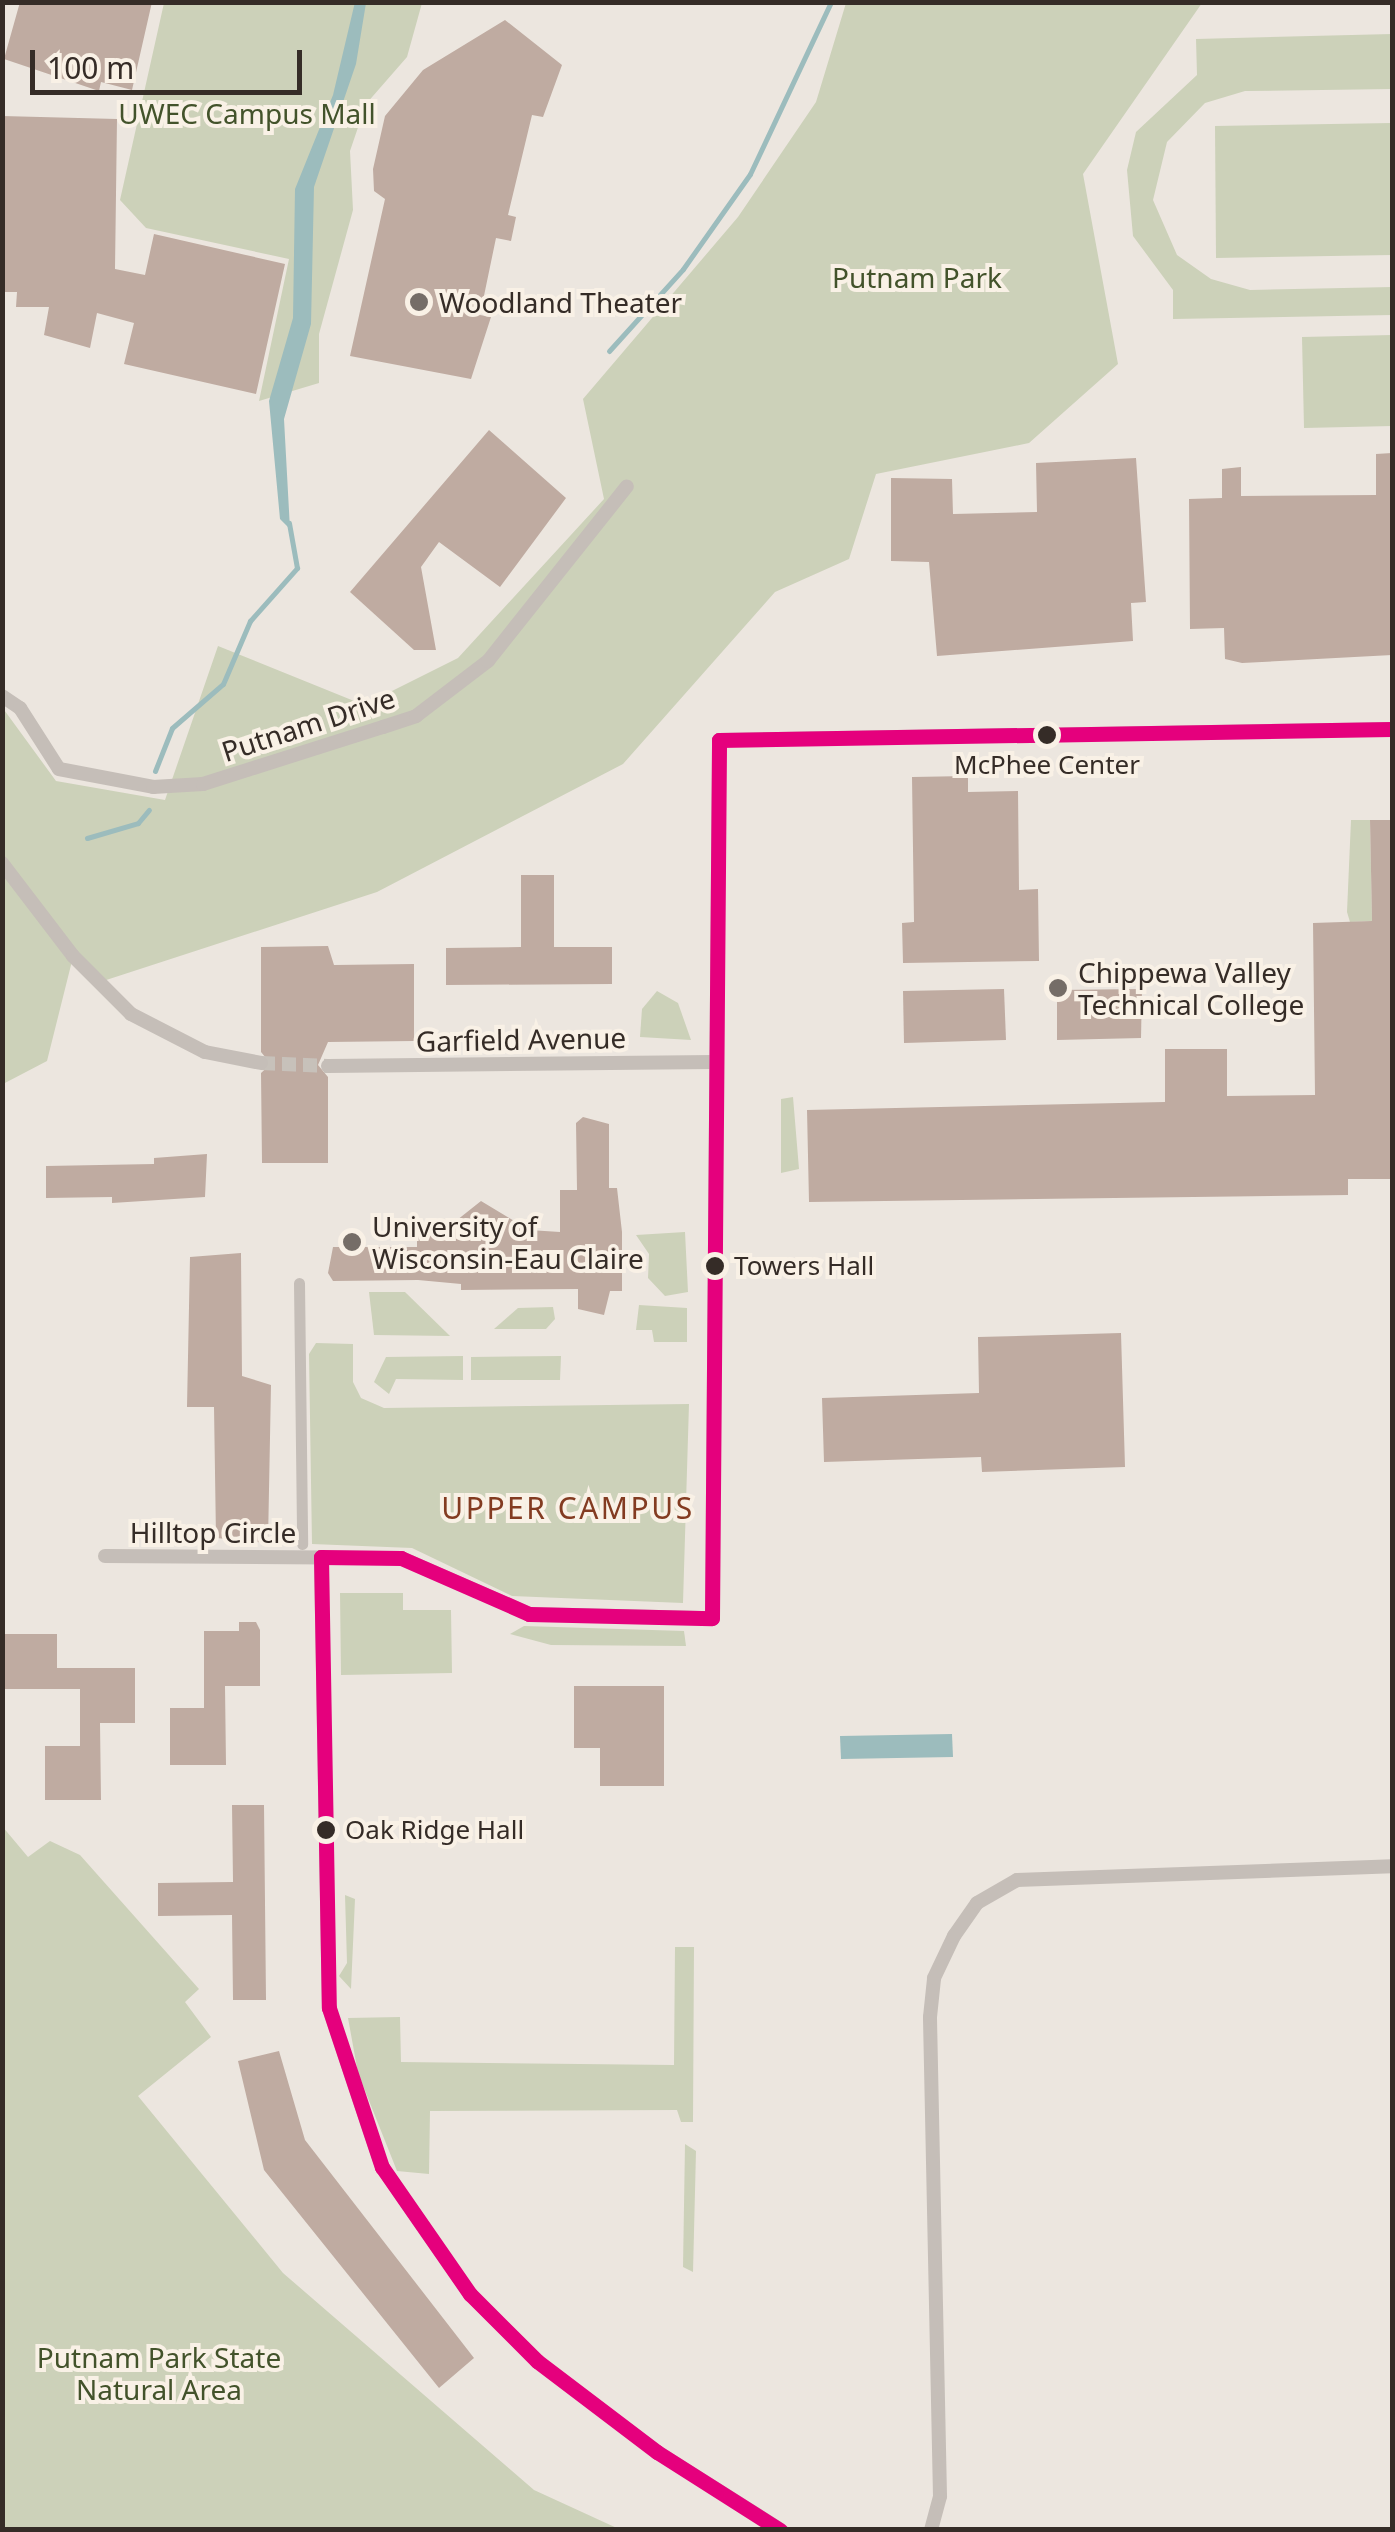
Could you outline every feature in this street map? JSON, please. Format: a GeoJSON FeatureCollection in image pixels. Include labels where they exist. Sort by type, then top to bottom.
{"type":"FeatureCollection","features":[{"type":"Feature","properties":{"kind":"street","name":"Putnam Drive"},"geometry":{"type":"LineString","coordinates":[[2,696],[20,708],[59,769],[153,787],[203,784],[416,716],[488,662],[627,486]]}},
{"type":"Feature","properties":{"kind":"street"},"geometry":{"type":"LineString","coordinates":[[714,1062],[719,740],[1392,729]]}},
{"type":"Feature","properties":{"kind":"street"},"geometry":{"type":"LineString","coordinates":[[2,863],[73,956],[130,1014],[205,1052],[261,1063]]}},
{"type":"Feature","properties":{"kind":"street","name":"Garfield Avenue"},"geometry":{"type":"LineString","coordinates":[[328,1066],[714,1062]]}},
{"type":"Feature","properties":{"kind":"street","name":"Hilltop Circle"},"geometry":{"type":"LineString","coordinates":[[106,1556],[400,1558],[529,1614],[712,1618],[714,1062]]}},
{"type":"Feature","properties":{"kind":"street"},"geometry":{"type":"LineString","coordinates":[[299,1283],[302,1544]]}},
{"type":"Feature","properties":{"kind":"street"},"geometry":{"type":"LineString","coordinates":[[321,1557],[329,2008],[382,2167],[470,2294],[537,2360],[657,2452],[781,2530]]}},
{"type":"Feature","properties":{"kind":"street"},"geometry":{"type":"LineString","coordinates":[[931,2530],[940,2496],[930,2017],[934,1978],[954,1936],[978,1903],[1017,1880],[1392,1866]]}},
{"type":"Feature","properties":{"kind":"green space","name":"UWEC Campus Mall"},"geometry":{"type":"Polygon","coordinates":[[[164,3],[422,3],[407,57],[366,104],[350,151],[353,210],[319,334],[319,383],[259,401],[289,259],[146,228],[120,200],[164,3]]]}},
{"type":"Feature","properties":{"kind":"green space","name":"Putnam Park"},"geometry":{"type":"Polygon","coordinates":[[[846,3],[1202,3],[1083,174],[1118,364],[1029,443],[876,474],[849,559],[775,592],[623,764],[377,892],[97,983],[73,957],[47,1061],[3,1084],[2,707],[56,781],[165,800],[218,646],[364,705],[458,658],[604,499],[583,399],[738,217],[816,102],[846,3]]]}},
{"type":"Feature","properties":{"kind":"green space"},"geometry":{"type":"Polygon","coordinates":[[[1392,34],[1392,89],[1245,91],[1205,103],[1167,142],[1153,200],[1177,255],[1211,279],[1250,290],[1392,287],[1392,315],[1173,319],[1173,290],[1133,236],[1127,170],[1136,132],[1197,75],[1196,39],[1392,34]]]}},
{"type":"Feature","properties":{"kind":"green space"},"geometry":{"type":"Polygon","coordinates":[[[1392,123],[1392,255],[1216,258],[1215,126],[1392,123]]]}},
{"type":"Feature","properties":{"kind":"green space"},"geometry":{"type":"Polygon","coordinates":[[[1392,335],[1392,426],[1304,428],[1302,337],[1392,335]]]}},
{"type":"Feature","properties":{"kind":"green space"},"geometry":{"type":"Polygon","coordinates":[[[1351,820],[1370,820],[1372,921],[1350,922],[1347,912],[1351,820]]]}},
{"type":"Feature","properties":{"kind":"green space"},"geometry":{"type":"Polygon","coordinates":[[[657,991],[678,1003],[691,1040],[640,1037],[642,1009],[657,991]]]}},
{"type":"Feature","properties":{"kind":"green space"},"geometry":{"type":"Polygon","coordinates":[[[793,1097],[799,1169],[781,1173],[781,1099],[793,1097]]]}},
{"type":"Feature","properties":{"kind":"green space"},"geometry":{"type":"Polygon","coordinates":[[[685,1232],[688,1292],[665,1296],[648,1278],[649,1254],[636,1235],[685,1232]]]}},
{"type":"Feature","properties":{"kind":"green space"},"geometry":{"type":"Polygon","coordinates":[[[369,1292],[405,1292],[450,1336],[374,1335],[369,1292]]]}},
{"type":"Feature","properties":{"kind":"green space"},"geometry":{"type":"Polygon","coordinates":[[[639,1305],[687,1308],[687,1342],[654,1342],[652,1330],[636,1330],[639,1305]]]}},
{"type":"Feature","properties":{"kind":"green space"},"geometry":{"type":"Polygon","coordinates":[[[553,1307],[555,1319],[546,1329],[494,1329],[518,1308],[553,1307]]]}},
{"type":"Feature","properties":{"kind":"green space"},"geometry":{"type":"Polygon","coordinates":[[[316,1343],[353,1344],[353,1382],[361,1398],[384,1408],[689,1404],[683,1603],[512,1596],[412,1548],[312,1544],[309,1354],[316,1343]]]}},
{"type":"Feature","properties":{"kind":"green space"},"geometry":{"type":"Polygon","coordinates":[[[463,1356],[463,1380],[396,1379],[389,1394],[374,1382],[386,1357],[463,1356]]]}},
{"type":"Feature","properties":{"kind":"green space"},"geometry":{"type":"Polygon","coordinates":[[[561,1356],[560,1380],[471,1380],[471,1357],[561,1356]]]}},
{"type":"Feature","properties":{"kind":"green space"},"geometry":{"type":"Polygon","coordinates":[[[340,1593],[403,1593],[403,1610],[451,1610],[452,1673],[341,1675],[340,1593]]]}},
{"type":"Feature","properties":{"kind":"green space"},"geometry":{"type":"Polygon","coordinates":[[[524,1626],[684,1631],[686,1646],[551,1645],[510,1634],[524,1626]]]}},
{"type":"Feature","properties":{"kind":"green space","name":"Putnam Park State Natural Area"},"geometry":{"type":"Polygon","coordinates":[[[2,1826],[28,1857],[50,1841],[80,1855],[199,1989],[185,2002],[211,2037],[138,2096],[283,2273],[534,2490],[619,2529],[3,2529],[2,1826]]]}},
{"type":"Feature","properties":{"kind":"green space"},"geometry":{"type":"Polygon","coordinates":[[[345,1895],[355,1899],[351,1989],[339,1976],[347,1963],[345,1895]]]}},
{"type":"Feature","properties":{"kind":"green space"},"geometry":{"type":"Polygon","coordinates":[[[675,1947],[694,1947],[693,2122],[681,2122],[677,2110],[430,2111],[429,2174],[397,2171],[358,2073],[348,2018],[400,2017],[401,2062],[674,2065],[675,1947]]]}},
{"type":"Feature","properties":{"kind":"green space"},"geometry":{"type":"Polygon","coordinates":[[[685,2144],[696,2151],[693,2272],[683,2267],[685,2144]]]}},
{"type":"Feature","properties":{"kind":"water"},"geometry":{"type":"Polygon","coordinates":[[[355,2],[366,3],[356,64],[314,187],[311,324],[284,419],[290,529],[280,519],[269,401],[293,318],[295,189],[333,95],[355,2]]]}},
{"type":"Feature","properties":{"kind":"water"},"geometry":{"type":"Polygon","coordinates":[[[952,1734],[953,1757],[841,1759],[840,1736],[952,1734]]]}},
{"type":"Feature","properties":{"kind":"building"},"geometry":{"type":"Polygon","coordinates":[[[20,2],[152,2],[132,90],[101,82],[99,91],[4,59],[20,2]]]}},
{"type":"Feature","properties":{"kind":"building"},"geometry":{"type":"Polygon","coordinates":[[[505,20],[562,65],[543,117],[532,115],[508,215],[516,217],[511,241],[496,238],[480,315],[491,317],[471,379],[350,356],[385,199],[374,191],[373,169],[385,116],[423,70],[505,20]]]}},
{"type":"Feature","properties":{"kind":"building"},"geometry":{"type":"Polygon","coordinates":[[[2,116],[117,119],[115,269],[145,275],[154,234],[285,264],[256,394],[124,364],[134,323],[97,313],[90,348],[44,335],[49,307],[16,307],[17,292],[2,292],[2,116]]]}},
{"type":"Feature","properties":{"kind":"building"},"geometry":{"type":"Polygon","coordinates":[[[489,430],[566,498],[500,587],[439,542],[421,567],[436,650],[414,650],[350,592],[489,430]]]}},
{"type":"Feature","properties":{"kind":"building"},"geometry":{"type":"Polygon","coordinates":[[[1392,453],[1392,655],[1242,663],[1225,659],[1224,628],[1190,629],[1189,499],[1222,498],[1222,469],[1241,467],[1241,496],[1376,495],[1376,454],[1392,453]]]}},
{"type":"Feature","properties":{"kind":"building","name":"McPhee Center"},"geometry":{"type":"Polygon","coordinates":[[[1136,458],[1146,602],[1131,603],[1133,641],[937,656],[929,562],[891,561],[891,478],[952,479],[953,514],[1037,512],[1036,463],[1136,458]]]}},
{"type":"Feature","properties":{"kind":"building"},"geometry":{"type":"Polygon","coordinates":[[[968,776],[968,792],[1018,791],[1019,890],[1038,889],[1039,961],[903,963],[902,923],[914,922],[912,777],[968,776]]]}},
{"type":"Feature","properties":{"kind":"building"},"geometry":{"type":"Polygon","coordinates":[[[1370,820],[1392,820],[1392,1179],[1348,1179],[1348,1195],[809,1202],[807,1110],[1165,1102],[1165,1049],[1227,1049],[1227,1096],[1315,1095],[1313,923],[1372,921],[1370,820]]]}},
{"type":"Feature","properties":{"kind":"building"},"geometry":{"type":"Polygon","coordinates":[[[521,875],[554,875],[554,947],[612,947],[612,984],[446,985],[446,948],[521,947],[521,875]]]}},
{"type":"Feature","properties":{"kind":"building"},"geometry":{"type":"Polygon","coordinates":[[[328,946],[334,965],[414,964],[414,1041],[328,1042],[318,1065],[328,1077],[328,1163],[262,1163],[261,1073],[271,1064],[261,1052],[261,947],[328,946]]]}},
{"type":"Feature","properties":{"kind":"building"},"geometry":{"type":"Polygon","coordinates":[[[1004,989],[1006,1040],[904,1043],[903,991],[1004,989]]]}},
{"type":"Feature","properties":{"kind":"building"},"geometry":{"type":"Polygon","coordinates":[[[1142,989],[1141,1038],[1057,1040],[1057,990],[1142,989]]]}},
{"type":"Feature","properties":{"kind":"building"},"geometry":{"type":"Polygon","coordinates":[[[583,1117],[609,1124],[609,1188],[617,1188],[622,1232],[622,1291],[610,1291],[604,1315],[578,1309],[578,1289],[461,1290],[461,1284],[418,1280],[333,1281],[328,1273],[333,1247],[417,1247],[417,1228],[447,1228],[481,1201],[529,1230],[560,1232],[560,1190],[577,1190],[576,1123],[583,1117]]]}},
{"type":"Feature","properties":{"kind":"building"},"geometry":{"type":"Polygon","coordinates":[[[207,1154],[205,1197],[112,1203],[112,1197],[46,1198],[46,1166],[154,1164],[154,1158],[207,1154]]]}},
{"type":"Feature","properties":{"kind":"building"},"geometry":{"type":"Polygon","coordinates":[[[241,1253],[242,1376],[271,1385],[268,1543],[216,1538],[214,1407],[187,1407],[190,1257],[241,1253]]]}},
{"type":"Feature","properties":{"kind":"building"},"geometry":{"type":"Polygon","coordinates":[[[1121,1333],[1125,1467],[982,1472],[981,1457],[824,1462],[822,1398],[979,1393],[978,1337],[1121,1333]]]}},
{"type":"Feature","properties":{"kind":"building"},"geometry":{"type":"Polygon","coordinates":[[[239,1622],[256,1622],[260,1630],[260,1686],[225,1686],[226,1765],[170,1765],[170,1708],[204,1708],[204,1631],[239,1631],[239,1622]]]}},
{"type":"Feature","properties":{"kind":"building"},"geometry":{"type":"Polygon","coordinates":[[[2,1634],[57,1634],[57,1668],[135,1668],[135,1723],[100,1723],[101,1800],[45,1800],[45,1746],[80,1746],[80,1689],[3,1689],[2,1634]]]}},
{"type":"Feature","properties":{"kind":"building"},"geometry":{"type":"Polygon","coordinates":[[[574,1686],[664,1686],[664,1786],[600,1786],[600,1748],[574,1748],[574,1686]]]}},
{"type":"Feature","properties":{"kind":"building"},"geometry":{"type":"Polygon","coordinates":[[[232,1805],[264,1805],[266,2000],[233,2000],[232,1915],[158,1916],[158,1883],[233,1882],[232,1805]]]}},
{"type":"Feature","properties":{"kind":"building"},"geometry":{"type":"Polygon","coordinates":[[[279,2051],[305,2140],[474,2358],[439,2388],[264,2170],[238,2061],[279,2051]]]}},
{"type":"Feature","properties":{"kind":"waterway"},"geometry":{"type":"LineString","coordinates":[[609,351],[683,269],[750,174],[831,2]]}},
{"type":"Feature","properties":{"kind":"waterway"},"geometry":{"type":"LineString","coordinates":[[155,771],[172,728],[223,684],[250,621],[297,568],[289,523]]}},
{"type":"Feature","properties":{"kind":"waterway"},"geometry":{"type":"LineString","coordinates":[[87,838],[138,823],[149,810]]}},
{"type":"Feature","properties":{"kind":"tunnel"},"geometry":{"type":"LineString","coordinates":[[261,1063],[328,1066]]}},
{"type":"Feature","properties":{"kind":"transit line"},"geometry":{"type":"LineString","coordinates":[[712,1618],[719,740],[1392,729]]}},
{"type":"Feature","properties":{"kind":"transit line"},"geometry":{"type":"LineString","coordinates":[[321,1557],[329,2008],[382,2167],[470,2294],[537,2361],[657,2452],[780,2530]]}},
{"type":"Feature","properties":{"kind":"transit line"},"geometry":{"type":"LineString","coordinates":[[321,1557],[401,1558],[529,1614],[712,1618]]}},
{"type":"Feature","properties":{"kind":"place","name":"Woodland Theater"},"geometry":{"type":"Point","coordinates":[419,302]}},
{"type":"Feature","properties":{"kind":"place","name":"McPhee Center"},"geometry":{"type":"Point","coordinates":[1047,735]}},
{"type":"Feature","properties":{"kind":"place","name":"Chippewa Valley Technical College"},"geometry":{"type":"Point","coordinates":[1058,988]}},
{"type":"Feature","properties":{"kind":"place","name":"University of Wisconsin-Eau Claire"},"geometry":{"type":"Point","coordinates":[352,1242]}},
{"type":"Feature","properties":{"kind":"place","name":"Towers Hall"},"geometry":{"type":"Point","coordinates":[715,1266]}},
{"type":"Feature","properties":{"kind":"place","name":"Oak Ridge Hall"},"geometry":{"type":"Point","coordinates":[326,1830]}},
{"type":"Feature","properties":{"kind":"district","name":"UPPER CAMPUS"},"geometry":{"type":"Point","coordinates":[568,1508]}}]}
